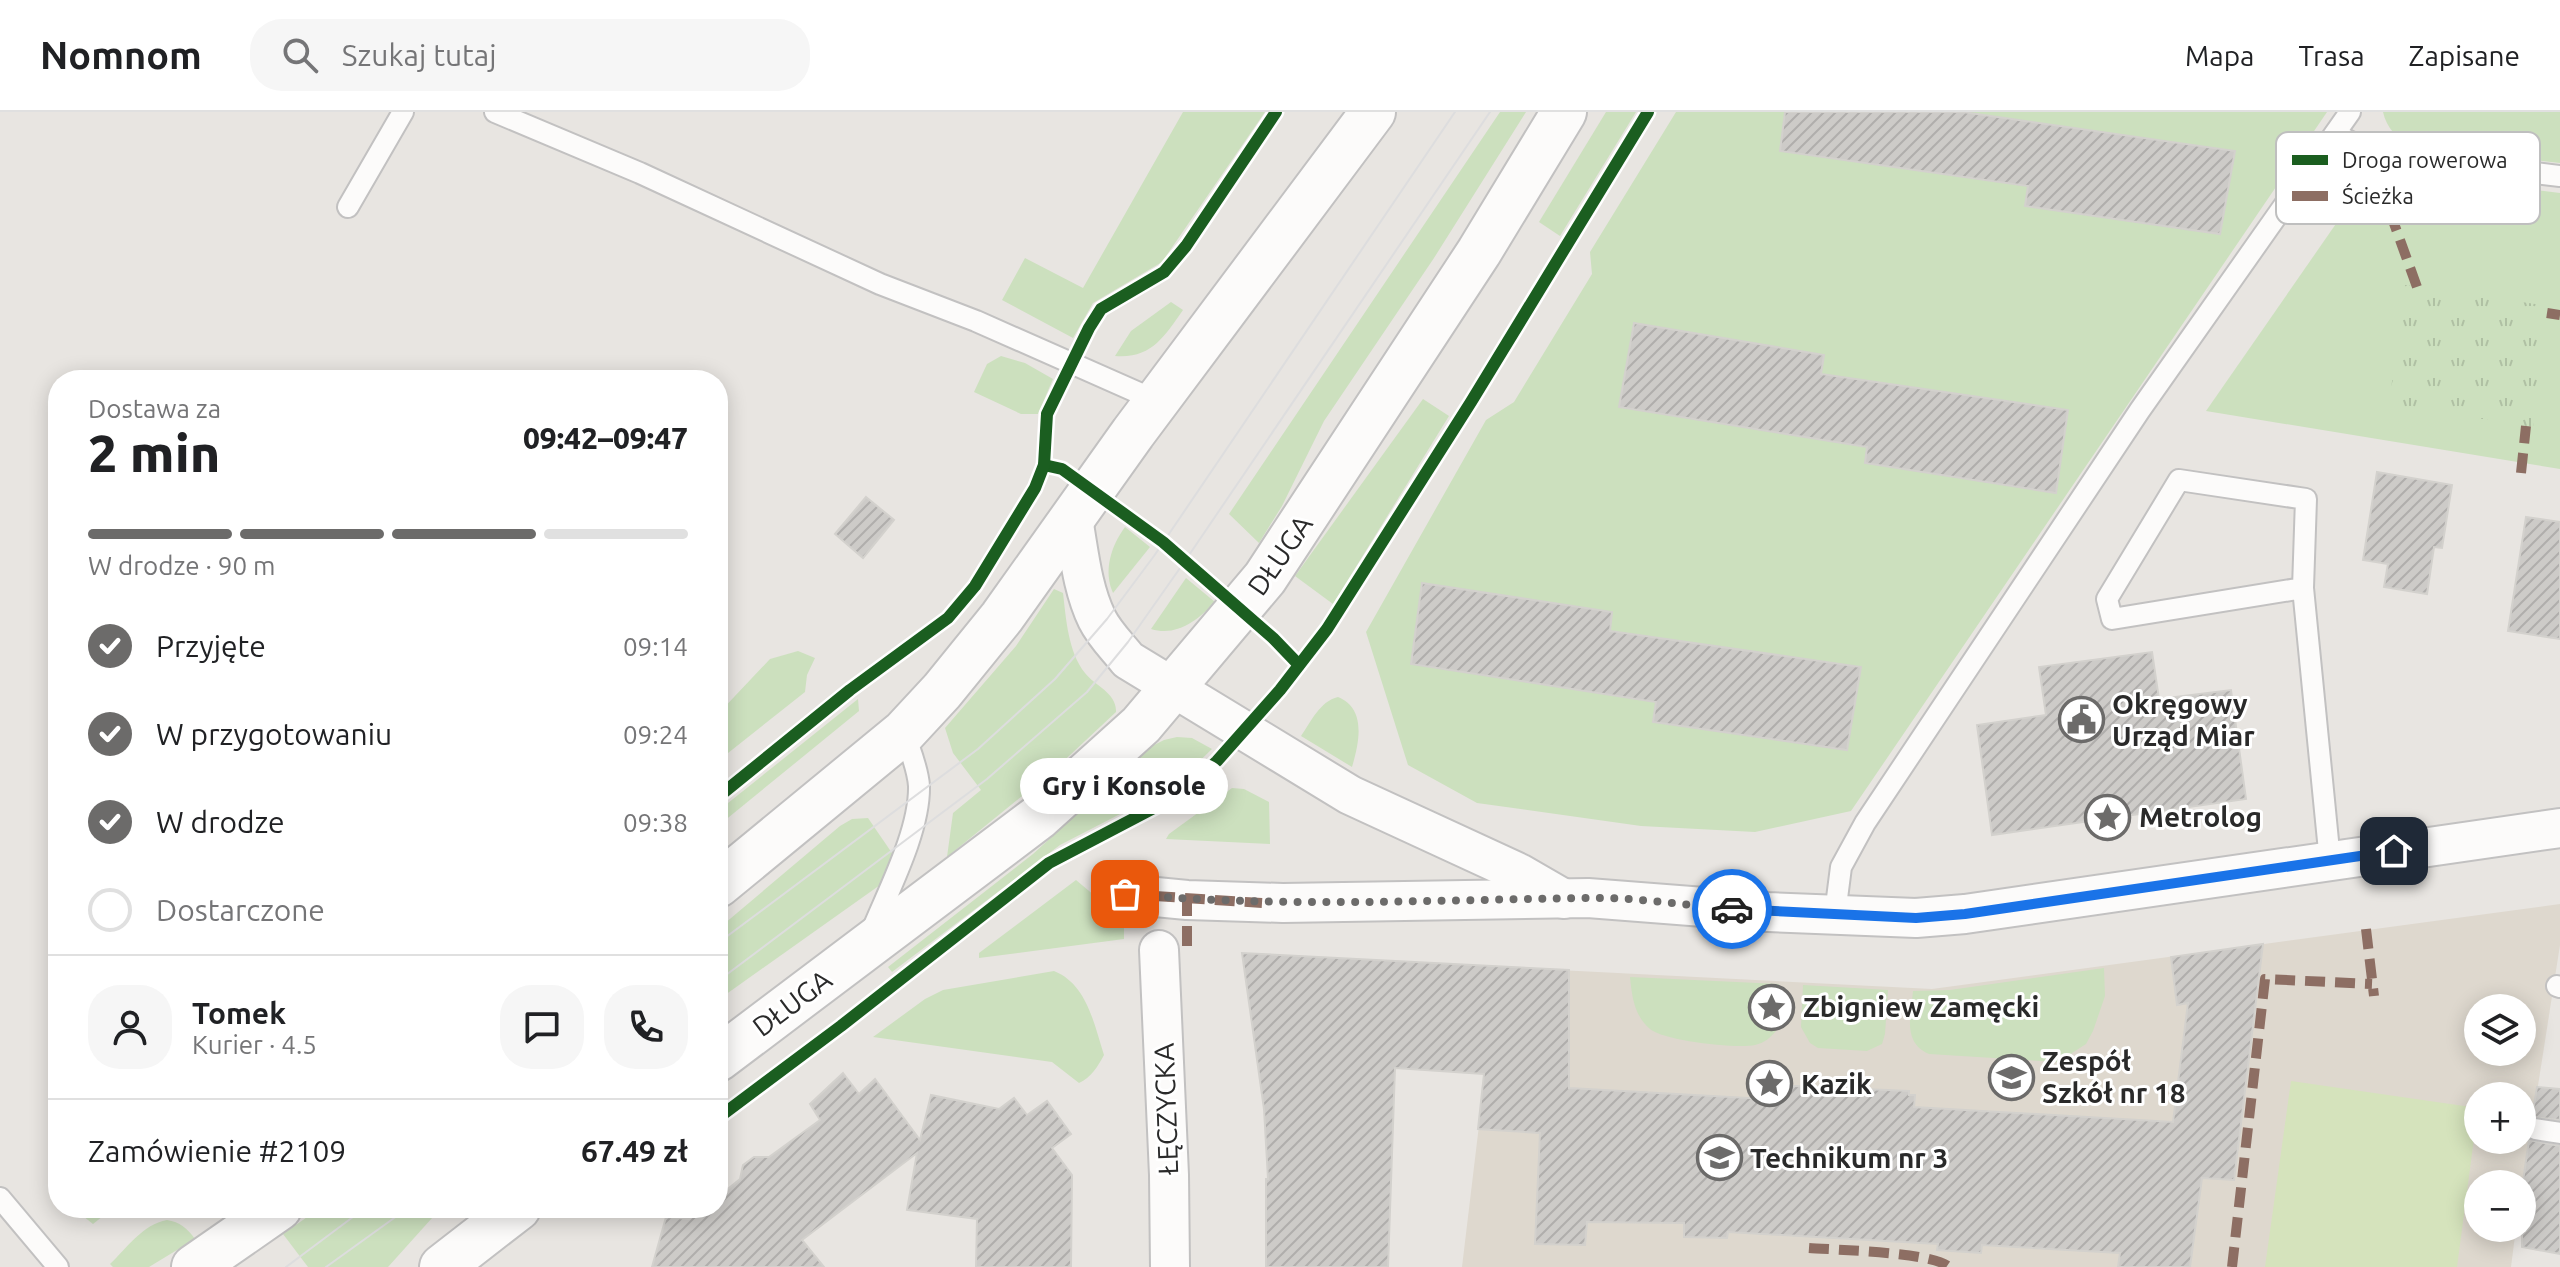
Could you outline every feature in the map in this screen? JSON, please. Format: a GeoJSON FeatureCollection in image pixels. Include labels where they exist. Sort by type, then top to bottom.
{"type":"FeatureCollection","features":[{"type":"Feature","properties":{"kind":"street"},"geometry":{"type":"LineString","coordinates":[[728,877],[904,732],[942,691],[1002,617],[1157,401],[1373,112]]}},
{"type":"Feature","properties":{"kind":"street","name":"DŁUGA"},"geometry":{"type":"LineString","coordinates":[[728,1051],[1039,817],[1141,725],[1246,603],[1319,500],[1479,252],[1564,112]]}},
{"type":"Feature","properties":{"kind":"street"},"geometry":{"type":"LineString","coordinates":[[1073,519],[1088,595],[1097,619],[1128,660],[1350,795],[1519,873],[1564,899]]}},
{"type":"Feature","properties":{"kind":"street"},"geometry":{"type":"LineString","coordinates":[[1125,894],[1187,900],[1283,903],[1588,898],[1768,912],[1916,918],[1965,914],[2560,828]]}},
{"type":"Feature","properties":{"kind":"street","name":"ŁĘCZYCKA"},"geometry":{"type":"LineString","coordinates":[[1159,950],[1170,1267]]}},
{"type":"Feature","properties":{"kind":"street"},"geometry":{"type":"LineString","coordinates":[[194,1267],[265,1218]]}},
{"type":"Feature","properties":{"kind":"street"},"geometry":{"type":"LineString","coordinates":[[442,1267],[505,1218]]}},
{"type":"Feature","properties":{"kind":"lane"},"geometry":{"type":"LineString","coordinates":[[348,207],[403,112]]}},
{"type":"Feature","properties":{"kind":"lane"},"geometry":{"type":"LineString","coordinates":[[495,112],[640,173],[880,284],[976,321],[1157,401]]}},
{"type":"Feature","properties":{"kind":"lane"},"geometry":{"type":"LineString","coordinates":[[2336,132],[2350,112]]}},
{"type":"Feature","properties":{"kind":"lane"},"geometry":{"type":"LineString","coordinates":[[2540,174],[2560,176]]}},
{"type":"Feature","properties":{"kind":"lane"},"geometry":{"type":"LineString","coordinates":[[1835,914],[1841,867],[1865,823],[2140,410],[2276,218]]}},
{"type":"Feature","properties":{"kind":"lane"},"geometry":{"type":"LineString","coordinates":[[2303,588],[2112,619],[2107,599],[2179,480],[2306,499],[2303,588],[2330,861]]}},
{"type":"Feature","properties":{"kind":"lane"},"geometry":{"type":"LineString","coordinates":[[865,948],[910,836],[919,784],[904,732]]}},
{"type":"Feature","properties":{"kind":"lane"},"geometry":{"type":"LineString","coordinates":[[2536,1129],[2560,1133]]}},
{"type":"Feature","properties":{"kind":"lane"},"geometry":{"type":"LineString","coordinates":[[0,1198],[58,1267]]}},
{"type":"Feature","properties":{"kind":"shaded area","name":"Zespół Szkół nr 18"},"geometry":{"type":"Polygon","coordinates":[[[2560,904],[2560,945],[2536,1098],[2536,1082],[2464,1082],[2464,1154],[2527,1154],[2525,1170],[2464,1170],[2464,1242],[2514,1242],[2511,1267],[1462,1267],[1498,967],[1932,989],[2560,904]]]}},
{"type":"Feature","properties":{"kind":"green space"},"geometry":{"type":"Polygon","coordinates":[[[1183,112],[1265,112],[1162,262],[1093,303],[1073,338],[1002,300],[1025,258],[1083,288],[1183,112]]]}},
{"type":"Feature","properties":{"kind":"green space"},"geometry":{"type":"Polygon","coordinates":[[[1500,112],[1526,112],[1434,258],[1324,421],[1282,506],[1259,543],[1229,514],[1500,112]]]}},
{"type":"Feature","properties":{"kind":"green space"},"geometry":{"type":"Polygon","coordinates":[[[1606,112],[1636,112],[1560,236],[1539,222],[1606,112]]]}},
{"type":"Feature","properties":{"kind":"green space"},"geometry":{"type":"Polygon","coordinates":[[[1676,112],[2327,112],[2313,132],[2276,132],[2276,187],[1851,811],[1755,832],[1641,826],[1477,803],[1408,765],[1366,632],[1486,420],[1514,402],[1592,274],[1590,252],[1676,112]]]}},
{"type":"Feature","properties":{"kind":"green space"},"geometry":{"type":"Polygon","coordinates":[[[2383,112],[2560,112],[2560,163],[2540,161],[2540,132],[2393,132],[2383,112]]]}},
{"type":"Feature","properties":{"kind":"green space"},"geometry":{"type":"Polygon","coordinates":[[[2540,190],[2560,193],[2560,469],[2206,411],[2336,224],[2540,224],[2540,190]]]}},
{"type":"Feature","properties":{"kind":"green space"},"geometry":{"type":"Polygon","coordinates":[[[2405,285],[2548,306],[2533,427],[2389,404],[2405,285]]]}},
{"type":"Feature","properties":{"kind":"green space"},"geometry":{"type":"Polygon","coordinates":[[[1171,302],[1183,310],[1155,344],[1138,354],[1115,356],[1131,331],[1171,302]]]}},
{"type":"Feature","properties":{"kind":"green space"},"geometry":{"type":"Polygon","coordinates":[[[1001,356],[1025,363],[1053,379],[1038,414],[1021,414],[974,392],[987,364],[1001,356]]]}},
{"type":"Feature","properties":{"kind":"green space"},"geometry":{"type":"Polygon","coordinates":[[[1423,399],[1449,416],[1333,604],[1295,576],[1423,399]]]}},
{"type":"Feature","properties":{"kind":"green space"},"geometry":{"type":"Polygon","coordinates":[[[1125,527],[1150,547],[1113,593],[1109,576],[1110,559],[1125,527]]]}},
{"type":"Feature","properties":{"kind":"green space"},"geometry":{"type":"Polygon","coordinates":[[[1186,578],[1215,602],[1194,621],[1178,629],[1151,629],[1186,578]]]}},
{"type":"Feature","properties":{"kind":"green space"},"geometry":{"type":"Polygon","coordinates":[[[1054,589],[1063,593],[1069,634],[1079,665],[1113,700],[1116,712],[1054,770],[947,857],[953,813],[981,790],[953,753],[945,728],[1016,646],[1054,589]]]}},
{"type":"Feature","properties":{"kind":"green space"},"geometry":{"type":"Polygon","coordinates":[[[798,651],[815,658],[807,675],[805,692],[728,753],[728,703],[770,659],[798,651]]]}},
{"type":"Feature","properties":{"kind":"green space"},"geometry":{"type":"Polygon","coordinates":[[[1338,697],[1347,702],[1357,718],[1357,748],[1352,767],[1301,736],[1321,707],[1338,697]]]}},
{"type":"Feature","properties":{"kind":"green space"},"geometry":{"type":"Polygon","coordinates":[[[858,699],[859,711],[728,818],[728,803],[858,699]]]}},
{"type":"Feature","properties":{"kind":"green space"},"geometry":{"type":"Polygon","coordinates":[[[1177,737],[1192,738],[1212,749],[1183,777],[1157,795],[1060,845],[892,972],[888,967],[1033,854],[1150,747],[1177,737]]]}},
{"type":"Feature","properties":{"kind":"green space"},"geometry":{"type":"Polygon","coordinates":[[[1232,788],[1244,789],[1269,802],[1270,844],[1166,839],[1169,834],[1232,788]]]}},
{"type":"Feature","properties":{"kind":"green space"},"geometry":{"type":"Polygon","coordinates":[[[868,818],[894,856],[894,867],[880,885],[728,993],[728,921],[852,819],[868,818]]]}},
{"type":"Feature","properties":{"kind":"green space"},"geometry":{"type":"Polygon","coordinates":[[[1076,880],[1095,896],[1124,904],[1124,939],[979,958],[979,953],[1076,880]]]}},
{"type":"Feature","properties":{"kind":"green space"},"geometry":{"type":"Polygon","coordinates":[[[2104,968],[2105,996],[2093,1031],[2086,1044],[2058,1062],[1929,1054],[1920,1049],[1912,1035],[1913,991],[1950,990],[2104,968]]]}},
{"type":"Feature","properties":{"kind":"green space"},"geometry":{"type":"Polygon","coordinates":[[[1054,971],[1065,977],[1082,995],[1104,1055],[1091,1075],[1079,1083],[1052,1062],[873,1037],[925,999],[943,990],[1054,971]]]}},
{"type":"Feature","properties":{"kind":"green space"},"geometry":{"type":"Polygon","coordinates":[[[1630,977],[1779,984],[1776,1031],[1761,1043],[1746,1046],[1701,1043],[1658,1033],[1645,1024],[1637,1012],[1630,977]]]}},
{"type":"Feature","properties":{"kind":"green space"},"geometry":{"type":"Polygon","coordinates":[[[1803,985],[1888,990],[1882,1044],[1867,1051],[1818,1048],[1810,1043],[1801,1027],[1803,985]]]}},
{"type":"Feature","properties":{"kind":"green space"},"geometry":{"type":"Polygon","coordinates":[[[2291,1081],[2464,1106],[2464,1154],[2472,1154],[2470,1170],[2464,1170],[2464,1214],[2457,1267],[2265,1267],[2291,1081]]]}},
{"type":"Feature","properties":{"kind":"green space"},"geometry":{"type":"Polygon","coordinates":[[[86,1218],[100,1218],[93,1224],[86,1218]]]}},
{"type":"Feature","properties":{"kind":"green space"},"geometry":{"type":"Polygon","coordinates":[[[306,1218],[432,1218],[388,1267],[308,1267],[283,1234],[306,1218]]]}},
{"type":"Feature","properties":{"kind":"green space"},"geometry":{"type":"Polygon","coordinates":[[[167,1220],[183,1226],[195,1239],[149,1267],[113,1267],[110,1264],[143,1231],[167,1220]]]}},
{"type":"Feature","properties":{"kind":"building"},"geometry":{"type":"Polygon","coordinates":[[[1785,112],[1963,112],[2235,151],[2220,234],[2025,206],[2028,186],[1780,151],[1785,112]]]}},
{"type":"Feature","properties":{"kind":"building"},"geometry":{"type":"Polygon","coordinates":[[[1634,323],[1824,355],[1821,374],[2068,410],[2056,493],[1865,463],[1867,447],[1619,407],[1634,323]]]}},
{"type":"Feature","properties":{"kind":"building"},"geometry":{"type":"Polygon","coordinates":[[[2377,472],[2452,485],[2442,548],[2434,547],[2427,594],[2384,587],[2388,564],[2363,560],[2377,472]]]}},
{"type":"Feature","properties":{"kind":"building"},"geometry":{"type":"Polygon","coordinates":[[[866,497],[894,520],[863,558],[835,534],[866,497]]]}},
{"type":"Feature","properties":{"kind":"building"},"geometry":{"type":"Polygon","coordinates":[[[2526,517],[2560,522],[2560,639],[2508,631],[2526,517]]]}},
{"type":"Feature","properties":{"kind":"building"},"geometry":{"type":"Polygon","coordinates":[[[1422,583],[1612,612],[1610,631],[1861,667],[1847,750],[1653,722],[1656,702],[1411,664],[1422,583]]]}},
{"type":"Feature","properties":{"kind":"building"},"geometry":{"type":"Polygon","coordinates":[[[2152,652],[2159,699],[2231,690],[2246,799],[1992,835],[1977,725],[2046,715],[2039,667],[2152,652]]]}},
{"type":"Feature","properties":{"kind":"building"},"geometry":{"type":"Polygon","coordinates":[[[2263,944],[2234,1180],[2202,1178],[2190,1267],[2118,1267],[2120,1253],[1982,1245],[1981,1253],[1937,1250],[1938,1244],[1728,1232],[1727,1238],[1684,1237],[1684,1223],[1587,1222],[1585,1245],[1535,1244],[1540,1133],[1478,1129],[1484,1074],[1395,1068],[1388,1267],[1266,1267],[1268,1179],[1264,1109],[1242,953],[1569,970],[1569,1088],[1766,1099],[1766,1085],[1909,1091],[1909,1095],[1915,1095],[1914,1107],[2173,1122],[2188,1003],[2177,1005],[2171,957],[2263,944]]]}},
{"type":"Feature","properties":{"kind":"building"},"geometry":{"type":"Polygon","coordinates":[[[843,1073],[859,1094],[875,1079],[920,1140],[931,1095],[999,1109],[1014,1098],[1027,1115],[1047,1101],[1071,1134],[1052,1148],[1072,1175],[1071,1267],[976,1267],[977,1219],[907,1210],[917,1153],[802,1240],[824,1267],[652,1267],[666,1218],[728,1218],[728,1189],[740,1179],[743,1165],[754,1157],[769,1157],[820,1120],[810,1104],[843,1073]]]}},
{"type":"Feature","properties":{"kind":"building"},"geometry":{"type":"Polygon","coordinates":[[[2537,1087],[2560,1089],[2560,1120],[2536,1117],[2537,1087]]]}},
{"type":"Feature","properties":{"kind":"building"},"geometry":{"type":"Polygon","coordinates":[[[2536,1141],[2560,1146],[2560,1254],[2522,1247],[2522,1242],[2536,1242],[2536,1170],[2525,1170],[2527,1154],[2536,1154],[2536,1141]]]}},
{"type":"Feature","properties":{"kind":"tram line"},"geometry":{"type":"LineString","coordinates":[[728,936],[978,749],[1055,679],[1107,619],[1154,556],[1455,112]]}},
{"type":"Feature","properties":{"kind":"tram line"},"geometry":{"type":"LineString","coordinates":[[728,973],[987,779],[1087,692],[1128,642],[1185,561],[1490,112]]}},
{"type":"Feature","properties":{"kind":"tram line"},"geometry":{"type":"LineString","coordinates":[[286,1267],[352,1218]]}},
{"type":"Feature","properties":{"kind":"tram line"},"geometry":{"type":"LineString","coordinates":[[326,1267],[394,1218]]}},
{"type":"Feature","properties":{"kind":"marked path"},"geometry":{"type":"LineString","coordinates":[[2394,224],[2417,287]]}},
{"type":"Feature","properties":{"kind":"marked path"},"geometry":{"type":"LineString","coordinates":[[2547,313],[2560,315]]}},
{"type":"Feature","properties":{"kind":"marked path"},"geometry":{"type":"LineString","coordinates":[[2521,473],[2526,426]]}},
{"type":"Feature","properties":{"kind":"marked path"},"geometry":{"type":"LineString","coordinates":[[1125,894],[1262,903]]}},
{"type":"Feature","properties":{"kind":"marked path"},"geometry":{"type":"LineString","coordinates":[[1187,900],[1187,946]]}},
{"type":"Feature","properties":{"kind":"marked path"},"geometry":{"type":"LineString","coordinates":[[2366,929],[2374,996]]}},
{"type":"Feature","properties":{"kind":"marked path"},"geometry":{"type":"LineString","coordinates":[[2232,1267],[2265,979],[2372,984]]}},
{"type":"Feature","properties":{"kind":"marked path"},"geometry":{"type":"LineString","coordinates":[[1809,1248],[1905,1255],[1949,1267]]}},
{"type":"Feature","properties":{"kind":"cycle path"},"geometry":{"type":"LineString","coordinates":[[728,789],[850,690],[948,618],[975,586],[1035,488],[1044,465],[1047,414],[1101,309],[1164,272],[1186,246],[1276,112]]}},
{"type":"Feature","properties":{"kind":"cycle path"},"geometry":{"type":"LineString","coordinates":[[728,1111],[1049,863],[1171,799],[1193,784],[1217,761],[1280,690],[1327,629],[1471,402],[1648,112]]}},
{"type":"Feature","properties":{"kind":"cycle path"},"geometry":{"type":"LineString","coordinates":[[1044,465],[1062,469],[1163,542],[1273,638],[1299,665]]}},
{"type":"Feature","properties":{"kind":"way so far"},"geometry":{"type":"LineString","coordinates":[[1125,894],[1187,900],[1283,903],[1588,898],[1732,909]]}},
{"type":"Feature","properties":{"kind":"place","name":"Okręgowy Urząd Miar"},"geometry":{"type":"Point","coordinates":[2081,720]}},
{"type":"Feature","properties":{"kind":"place","name":"Metrolog"},"geometry":{"type":"Point","coordinates":[2108,817]}},
{"type":"Feature","properties":{"kind":"place","name":"Gry i Konsole"},"geometry":{"type":"Point","coordinates":[1125,894]}},
{"type":"Feature","properties":{"kind":"place","name":"Zbigniew Zamęcki"},"geometry":{"type":"Point","coordinates":[1772,1007]}},
{"type":"Feature","properties":{"kind":"place","name":"Zespół Szkół nr 18"},"geometry":{"type":"Point","coordinates":[2011,1077]}},
{"type":"Feature","properties":{"kind":"place","name":"Kazik"},"geometry":{"type":"Point","coordinates":[1770,1084]}},
{"type":"Feature","properties":{"kind":"place","name":"Technikum nr 3"},"geometry":{"type":"Point","coordinates":[1719,1158]}},
{"type":"Feature","properties":{"kind":"route"},"geometry":{"type":"LineString","coordinates":[[1732,909],[1916,918],[1965,914],[2394,851]]}}]}
